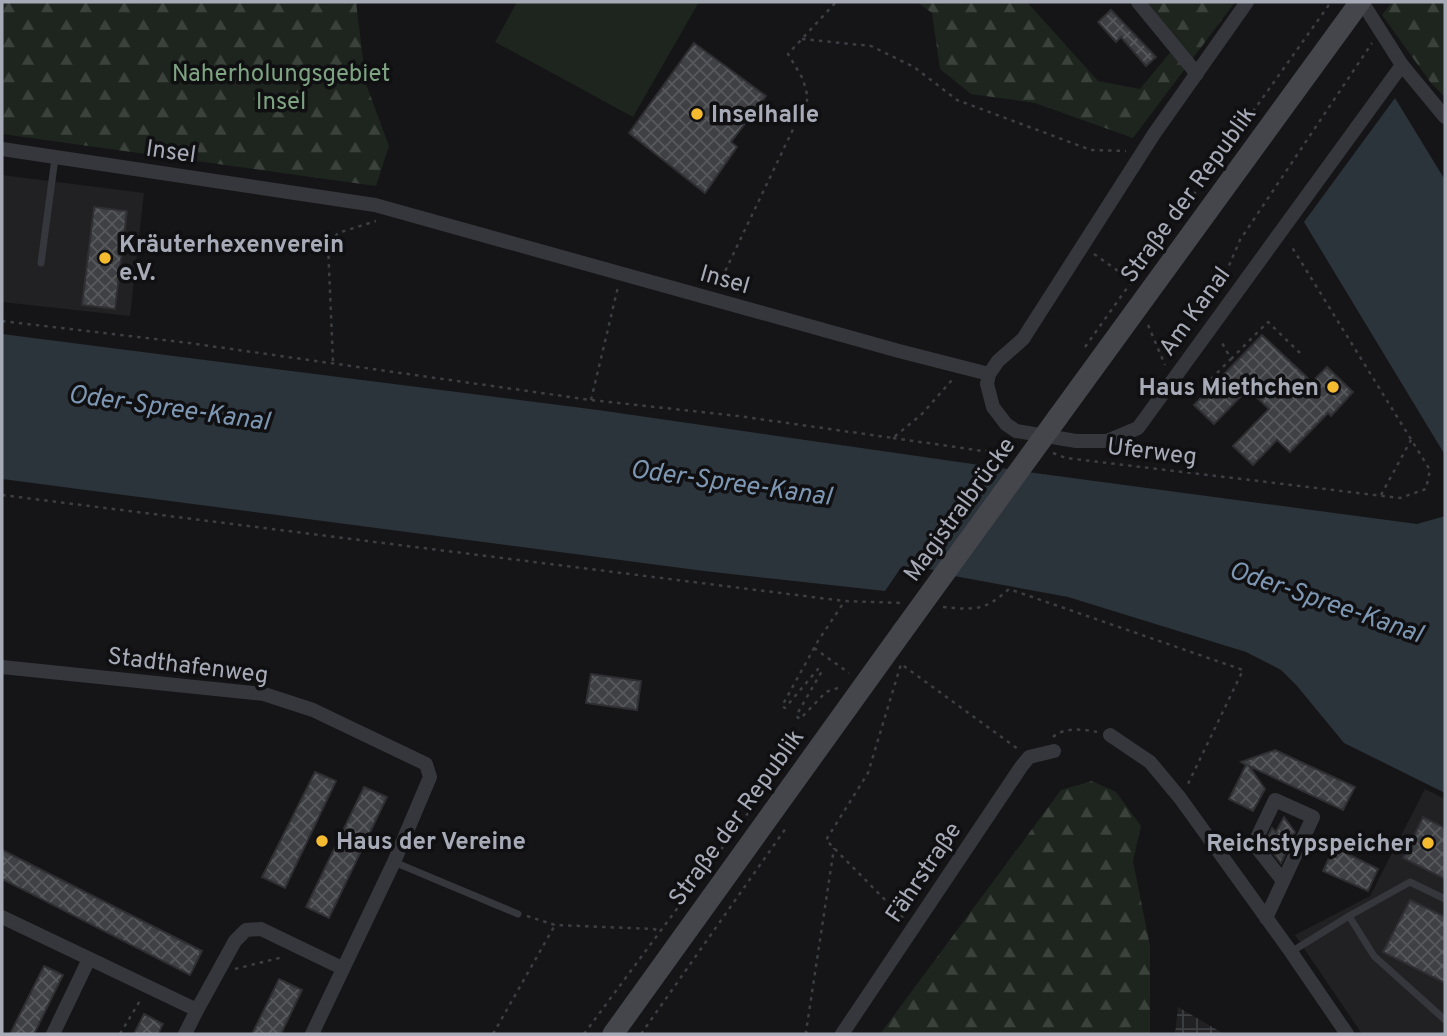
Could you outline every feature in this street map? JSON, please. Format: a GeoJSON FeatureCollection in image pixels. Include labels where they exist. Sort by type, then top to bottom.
{"type":"FeatureCollection","features":[{"type":"Feature","properties":{"kind":"main road","name":"Straße der Republik"},"geometry":{"type":"LineString","coordinates":[[1058,417],[1361,2]]}},
{"type":"Feature","properties":{"kind":"main road","name":"Magistralbrücke"},"geometry":{"type":"LineString","coordinates":[[902,632],[1058,417]]}},
{"type":"Feature","properties":{"kind":"main road","name":"Straße der Republik"},"geometry":{"type":"LineString","coordinates":[[613,1034],[902,632]]}},
{"type":"Feature","properties":{"kind":"street"},"geometry":{"type":"LineString","coordinates":[[1138,2],[1197,74]]}},
{"type":"Feature","properties":{"kind":"street"},"geometry":{"type":"LineString","coordinates":[[989,374],[1023,339],[1143,152],[1247,2]]}},
{"type":"Feature","properties":{"kind":"street"},"geometry":{"type":"LineString","coordinates":[[1361,2],[1402,65],[1445,117]]}},
{"type":"Feature","properties":{"kind":"street","name":"Am Kanal"},"geometry":{"type":"LineString","coordinates":[[989,374],[987,384],[993,407],[1006,424],[1016,431],[1076,441],[1107,441],[1138,428],[1402,65]]}},
{"type":"Feature","properties":{"kind":"street","name":"Insel"},"geometry":{"type":"LineString","coordinates":[[2,149],[375,205],[989,374]]}},
{"type":"Feature","properties":{"kind":"street","name":"Stadthafenweg"},"geometry":{"type":"LineString","coordinates":[[2,667],[264,694],[313,710],[426,764],[430,777],[394,862],[312,1034]]}},
{"type":"Feature","properties":{"kind":"street"},"geometry":{"type":"LineString","coordinates":[[1111,735],[1150,762],[1180,798],[1347,1034]]}},
{"type":"Feature","properties":{"kind":"street"},"geometry":{"type":"LineString","coordinates":[[1029,757],[1054,751]]}},
{"type":"Feature","properties":{"kind":"street","name":"Fährstraße"},"geometry":{"type":"LineString","coordinates":[[842,1034],[1029,757]]}},
{"type":"Feature","properties":{"kind":"street"},"geometry":{"type":"LineString","coordinates":[[1266,918],[1313,817],[1275,800],[1254,844],[1283,880]]}},
{"type":"Feature","properties":{"kind":"street"},"geometry":{"type":"LineString","coordinates":[[2,917],[197,1010]]}},
{"type":"Feature","properties":{"kind":"street"},"geometry":{"type":"LineString","coordinates":[[186,1034],[235,941],[246,930],[261,929],[342,968]]}},
{"type":"Feature","properties":{"kind":"street"},"geometry":{"type":"LineString","coordinates":[[53,1034],[89,959]]}},
{"type":"Feature","properties":{"kind":"lane"},"geometry":{"type":"LineString","coordinates":[[41,262],[55,157]]}},
{"type":"Feature","properties":{"kind":"lane"},"geometry":{"type":"LineString","coordinates":[[394,862],[518,914]]}},
{"type":"Feature","properties":{"kind":"lane"},"geometry":{"type":"LineString","coordinates":[[1291,952],[1410,882],[1445,899]]}},
{"type":"Feature","properties":{"kind":"lane"},"geometry":{"type":"LineString","coordinates":[[1349,916],[1374,956],[1445,1020]]}},
{"type":"Feature","properties":{"kind":"path"},"geometry":{"type":"LineString","coordinates":[[712,299],[808,98],[803,79],[788,54],[836,2]]}},
{"type":"Feature","properties":{"kind":"path"},"geometry":{"type":"LineString","coordinates":[[1085,347],[1328,3]]}},
{"type":"Feature","properties":{"kind":"path"},"geometry":{"type":"LineString","coordinates":[[1231,359],[1221,341],[1217,318],[1218,293],[1240,240],[1380,32]]}},
{"type":"Feature","properties":{"kind":"path"},"geometry":{"type":"LineString","coordinates":[[802,39],[871,46],[914,67],[957,100],[1091,150],[1143,152]]}},
{"type":"Feature","properties":{"kind":"path"},"geometry":{"type":"LineString","coordinates":[[333,362],[328,245],[338,233],[410,214]]}},
{"type":"Feature","properties":{"kind":"path","name":"Uferweg"},"geometry":{"type":"LineString","coordinates":[[1042,450],[1066,457],[1399,498],[1426,489],[1430,470],[1282,229]]}},
{"type":"Feature","properties":{"kind":"path"},"geometry":{"type":"LineString","coordinates":[[1083,246],[1131,281]]}},
{"type":"Feature","properties":{"kind":"path"},"geometry":{"type":"LineString","coordinates":[[592,400],[621,273]]}},
{"type":"Feature","properties":{"kind":"path"},"geometry":{"type":"LineString","coordinates":[[2,321],[333,362],[592,400],[738,416],[983,451],[1018,447]]}},
{"type":"Feature","properties":{"kind":"path"},"geometry":{"type":"LineString","coordinates":[[1211,379],[1268,322],[1300,353]]}},
{"type":"Feature","properties":{"kind":"path"},"geometry":{"type":"LineString","coordinates":[[1148,325],[1172,381]]}},
{"type":"Feature","properties":{"kind":"path"},"geometry":{"type":"LineString","coordinates":[[893,439],[922,414],[963,367]]}},
{"type":"Feature","properties":{"kind":"path"},"geometry":{"type":"LineString","coordinates":[[1380,496],[1412,440]]}},
{"type":"Feature","properties":{"kind":"path"},"geometry":{"type":"LineString","coordinates":[[2,495],[844,601],[909,604]]}},
{"type":"Feature","properties":{"kind":"path"},"geometry":{"type":"LineString","coordinates":[[936,607],[985,607],[1009,589],[1242,670],[1180,798]]}},
{"type":"Feature","properties":{"kind":"path"},"geometry":{"type":"LineString","coordinates":[[838,688],[826,692],[800,719],[796,716],[822,671],[818,668],[785,708],[782,706],[844,601]]}},
{"type":"Feature","properties":{"kind":"path"},"geometry":{"type":"LineString","coordinates":[[814,648],[849,673],[830,699]]}},
{"type":"Feature","properties":{"kind":"path"},"geometry":{"type":"LineString","coordinates":[[893,675],[907,656]]}},
{"type":"Feature","properties":{"kind":"path"},"geometry":{"type":"LineString","coordinates":[[901,664],[1029,757],[1058,732],[1084,729],[1111,735]]}},
{"type":"Feature","properties":{"kind":"path"},"geometry":{"type":"LineString","coordinates":[[901,664],[868,773],[825,840],[913,928]]}},
{"type":"Feature","properties":{"kind":"path"},"geometry":{"type":"LineString","coordinates":[[584,1034],[758,799]]}},
{"type":"Feature","properties":{"kind":"path"},"geometry":{"type":"LineString","coordinates":[[641,1034],[791,820]]}},
{"type":"Feature","properties":{"kind":"path"},"geometry":{"type":"LineString","coordinates":[[807,1034],[834,848]]}},
{"type":"Feature","properties":{"kind":"path"},"geometry":{"type":"LineString","coordinates":[[518,914],[555,925],[654,929],[661,932]]}},
{"type":"Feature","properties":{"kind":"path"},"geometry":{"type":"LineString","coordinates":[[493,1034],[555,925]]}},
{"type":"Feature","properties":{"kind":"path"},"geometry":{"type":"LineString","coordinates":[[216,974],[306,951]]}},
{"type":"Feature","properties":{"kind":"path"},"geometry":{"type":"LineString","coordinates":[[120,1034],[149,987]]}},
{"type":"Feature","properties":{"kind":"shaded area"},"geometry":{"type":"Polygon","coordinates":[[[2,175],[144,193],[130,316],[2,302],[2,175]]]}},
{"type":"Feature","properties":{"kind":"shaded area"},"geometry":{"type":"Polygon","coordinates":[[[1425,789],[1445,799],[1445,1034],[1362,1034],[1295,935],[1370,896],[1425,789]]]}},
{"type":"Feature","properties":{"kind":"shaded area"},"geometry":{"type":"Polygon","coordinates":[[[1178,1007],[1224,1034],[1175,1034],[1178,1007]]]}},
{"type":"Feature","properties":{"kind":"green space","name":"Naherholungsgebiet Insel"},"geometry":{"type":"Polygon","coordinates":[[[2,2],[356,2],[366,84],[389,146],[376,186],[2,134],[2,2]]]}},
{"type":"Feature","properties":{"kind":"green space"},"geometry":{"type":"Polygon","coordinates":[[[517,2],[699,2],[633,117],[495,42],[517,2]]]}},
{"type":"Feature","properties":{"kind":"green space"},"geometry":{"type":"Polygon","coordinates":[[[917,2],[1027,2],[1098,81],[1140,89],[1178,43],[1144,2],[1235,2],[1133,138],[1035,103],[971,94],[940,69],[932,13],[917,2]]]}},
{"type":"Feature","properties":{"kind":"green space"},"geometry":{"type":"Polygon","coordinates":[[[1392,2],[1445,2],[1445,97],[1431,83],[1382,15],[1392,2]]]}},
{"type":"Feature","properties":{"kind":"green space"},"geometry":{"type":"Polygon","coordinates":[[[1092,781],[1116,792],[1141,826],[1133,861],[1150,946],[1150,1034],[880,1034],[1061,790],[1092,781]]]}},
{"type":"Feature","properties":{"kind":"water"},"geometry":{"type":"Polygon","coordinates":[[[1395,98],[1445,180],[1445,455],[1304,222],[1395,98]]]}},
{"type":"Feature","properties":{"kind":"water","name":"Oder-Spree-Kanal"},"geometry":{"type":"Polygon","coordinates":[[[2,334],[598,410],[1035,473],[1417,524],[1445,516],[1445,793],[1344,743],[1281,670],[1246,652],[1068,597],[954,576],[916,565],[900,569],[885,591],[704,571],[2,479],[2,334]]]}},
{"type":"Feature","properties":{"kind":"building"},"geometry":{"type":"Polygon","coordinates":[[[1111,10],[1156,57],[1146,66],[1121,37],[1116,42],[1098,22],[1111,10]]]}},
{"type":"Feature","properties":{"kind":"building","name":"Inselhalle"},"geometry":{"type":"Polygon","coordinates":[[[694,43],[766,96],[731,142],[737,147],[705,193],[629,133],[694,43]]]}},
{"type":"Feature","properties":{"kind":"building","name":"Kräuterhexenverein e.V."},"geometry":{"type":"Polygon","coordinates":[[[94,207],[127,211],[115,309],[82,305],[94,207]]]}},
{"type":"Feature","properties":{"kind":"building"},"geometry":{"type":"Polygon","coordinates":[[[1262,335],[1312,382],[1327,367],[1353,392],[1331,416],[1328,413],[1290,452],[1277,440],[1253,465],[1233,446],[1269,409],[1248,389],[1214,424],[1194,405],[1262,335]]]}},
{"type":"Feature","properties":{"kind":"building"},"geometry":{"type":"Polygon","coordinates":[[[591,674],[641,681],[637,710],[586,703],[591,674]]]}},
{"type":"Feature","properties":{"kind":"building"},"geometry":{"type":"Polygon","coordinates":[[[1275,750],[1355,787],[1343,810],[1249,766],[1265,789],[1253,811],[1229,799],[1246,765],[1241,762],[1275,750]]]}},
{"type":"Feature","properties":{"kind":"building"},"geometry":{"type":"Polygon","coordinates":[[[315,772],[336,781],[285,888],[262,877],[315,772]]]}},
{"type":"Feature","properties":{"kind":"building"},"geometry":{"type":"Polygon","coordinates":[[[364,787],[387,797],[329,918],[306,907],[364,787]]]}},
{"type":"Feature","properties":{"kind":"building"},"geometry":{"type":"Polygon","coordinates":[[[1284,817],[1295,832],[1281,863],[1265,843],[1272,828],[1276,832],[1284,817]]]}},
{"type":"Feature","properties":{"kind":"building","name":"Reichstypspeicher"},"geometry":{"type":"Polygon","coordinates":[[[1423,817],[1445,828],[1445,879],[1403,858],[1423,817]]]}},
{"type":"Feature","properties":{"kind":"building"},"geometry":{"type":"Polygon","coordinates":[[[1334,847],[1378,869],[1368,891],[1323,871],[1334,847]]]}},
{"type":"Feature","properties":{"kind":"building"},"geometry":{"type":"Polygon","coordinates":[[[2,850],[202,951],[190,975],[2,879],[2,850]]]}},
{"type":"Feature","properties":{"kind":"building"},"geometry":{"type":"Polygon","coordinates":[[[1410,900],[1445,917],[1445,983],[1383,952],[1410,900]]]}},
{"type":"Feature","properties":{"kind":"building"},"geometry":{"type":"Polygon","coordinates":[[[44,966],[63,975],[34,1034],[10,1034],[44,966]]]}},
{"type":"Feature","properties":{"kind":"building"},"geometry":{"type":"Polygon","coordinates":[[[279,979],[302,990],[281,1034],[252,1034],[279,979]]]}},
{"type":"Feature","properties":{"kind":"building"},"geometry":{"type":"Polygon","coordinates":[[[144,1014],[163,1024],[158,1034],[134,1034],[144,1014]]]}},
{"type":"Feature","properties":{"kind":"place","name":"Inselhalle"},"geometry":{"type":"Point","coordinates":[697,114]}},
{"type":"Feature","properties":{"kind":"place","name":"Kräuterhexenverein e.V."},"geometry":{"type":"Point","coordinates":[105,258]}},
{"type":"Feature","properties":{"kind":"place","name":"Haus Miethchen"},"geometry":{"type":"Point","coordinates":[1333,387]}},
{"type":"Feature","properties":{"kind":"place","name":"Haus der Vereine"},"geometry":{"type":"Point","coordinates":[322,841]}},
{"type":"Feature","properties":{"kind":"place","name":"Reichstypspeicher"},"geometry":{"type":"Point","coordinates":[1428,843]}}]}
